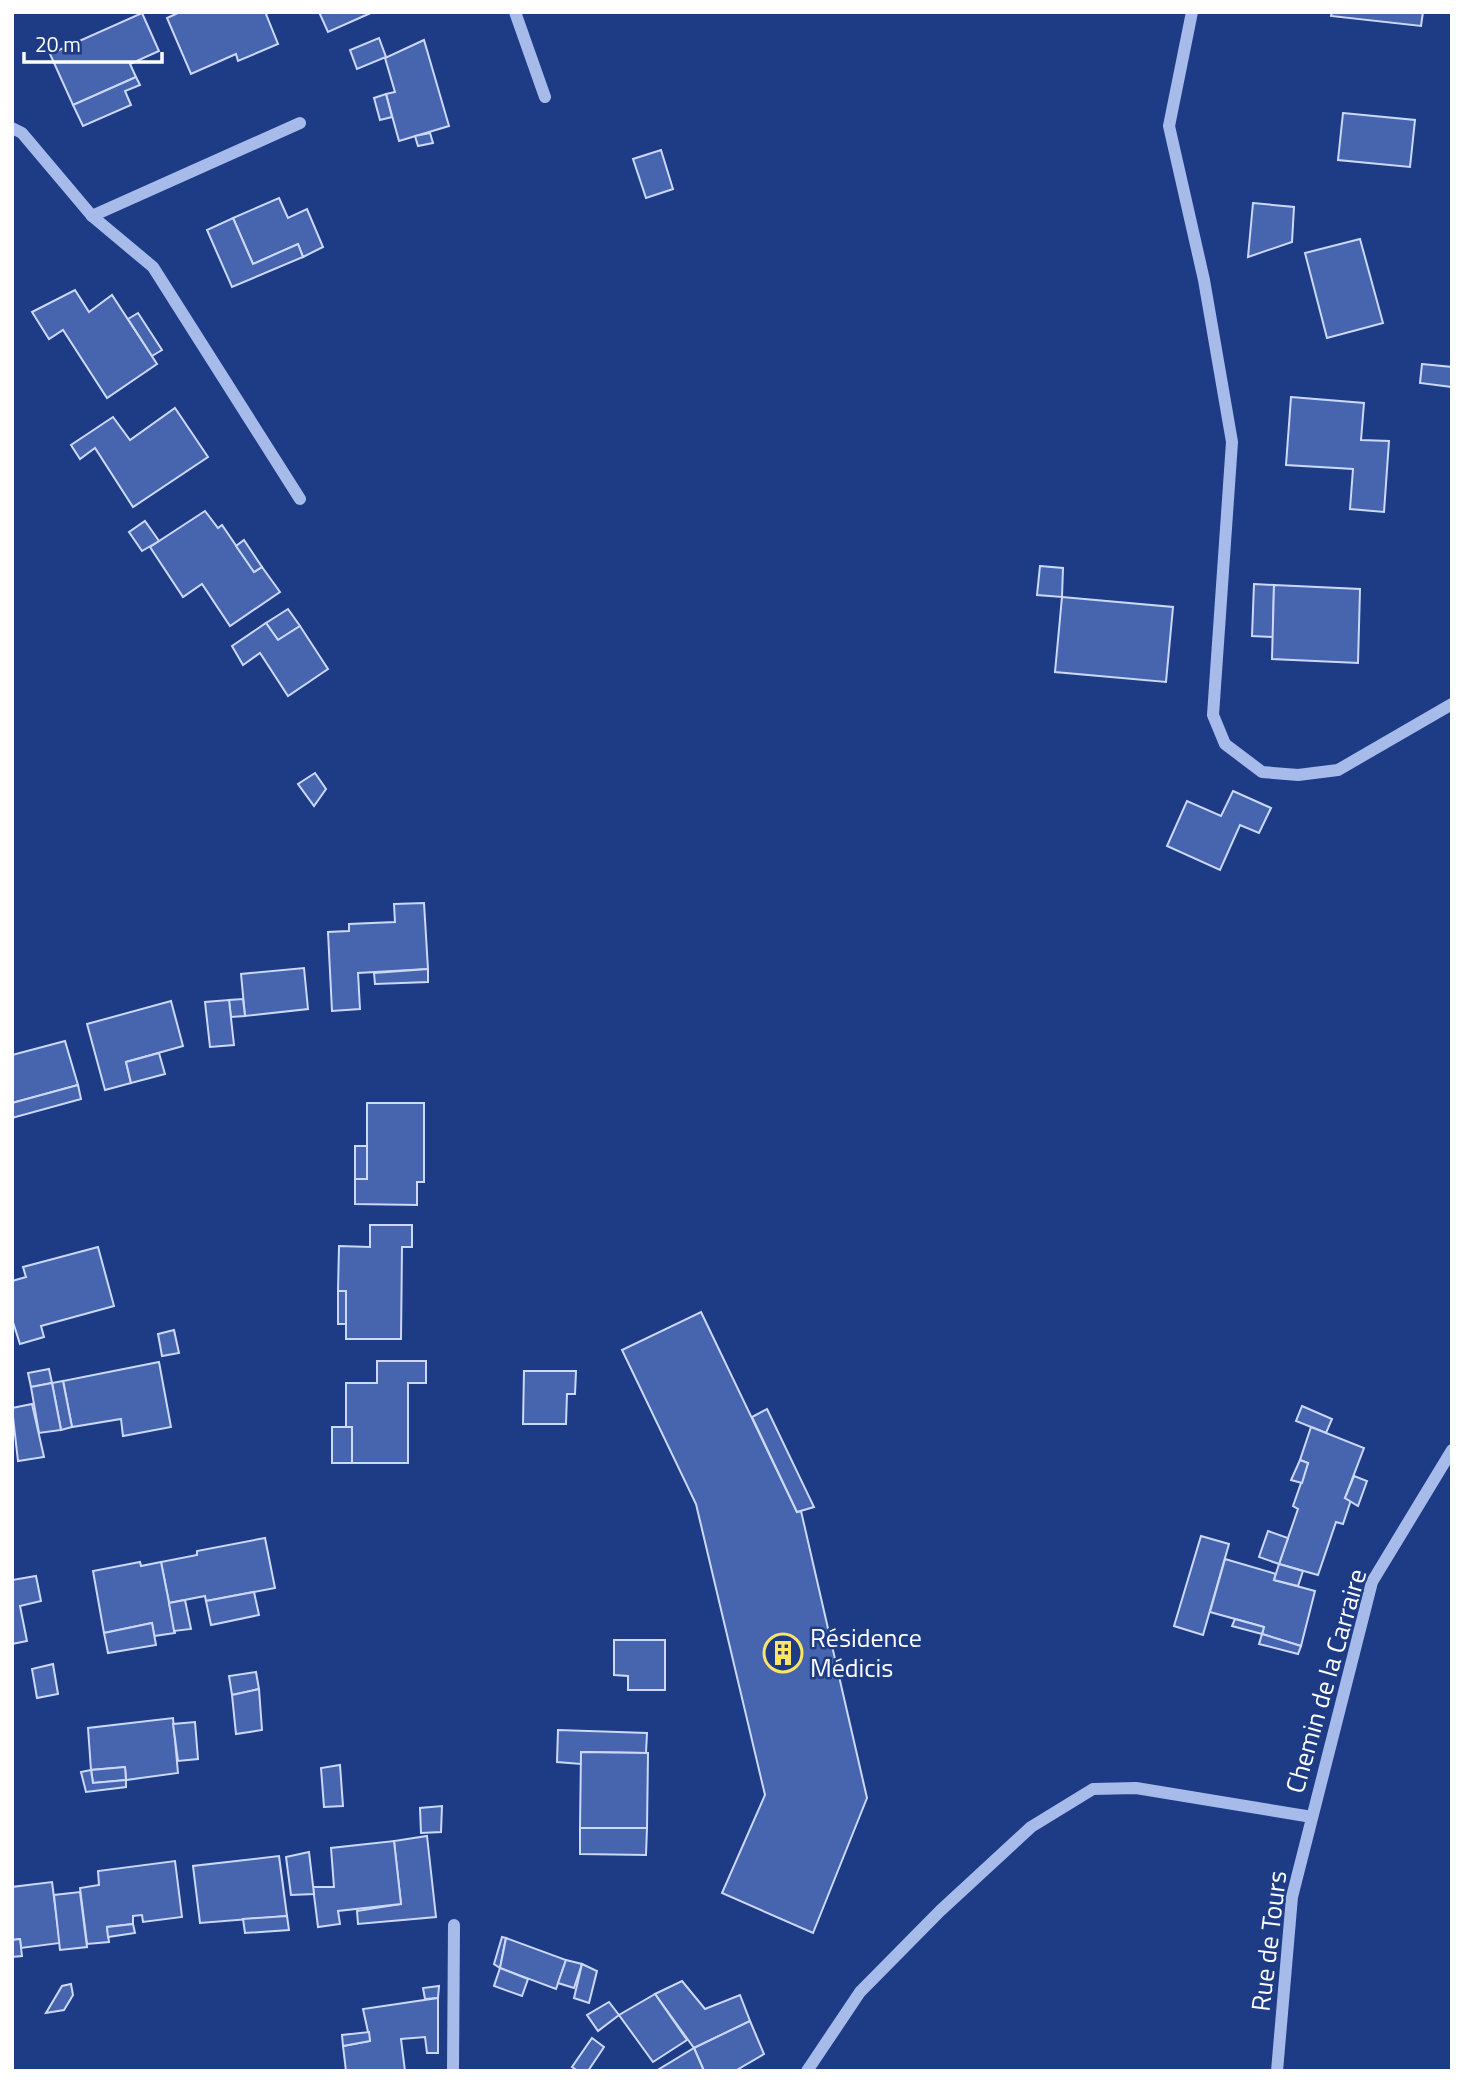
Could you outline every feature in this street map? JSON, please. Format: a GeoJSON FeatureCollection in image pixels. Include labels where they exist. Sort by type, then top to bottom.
{"type":"FeatureCollection","features":[{"type":"Feature","properties":{"kind":"street"},"geometry":{"type":"LineString","coordinates":[[515,12],[545,97]]}},
{"type":"Feature","properties":{"kind":"street"},"geometry":{"type":"LineString","coordinates":[[1192,12],[1169,127],[1204,280],[1232,442],[1213,715],[1225,744],[1262,772],[1298,775],[1338,770],[1452,704]]}},
{"type":"Feature","properties":{"kind":"street"},"geometry":{"type":"LineString","coordinates":[[92,216],[300,123]]}},
{"type":"Feature","properties":{"kind":"street"},"geometry":{"type":"LineString","coordinates":[[12,128],[22,133],[92,216],[153,267],[300,499]]}},
{"type":"Feature","properties":{"kind":"street","name":"Chemin de la Carraire"},"geometry":{"type":"LineString","coordinates":[[1312,1817],[1372,1582],[1452,1450]]}},
{"type":"Feature","properties":{"kind":"street"},"geometry":{"type":"LineString","coordinates":[[807,2071],[860,1992],[940,1910],[1031,1827],[1093,1789],[1136,1788],[1312,1817]]}},
{"type":"Feature","properties":{"kind":"street","name":"Rue de Tours"},"geometry":{"type":"LineString","coordinates":[[1277,2071],[1292,1897],[1312,1817]]}},
{"type":"Feature","properties":{"kind":"street"},"geometry":{"type":"LineString","coordinates":[[453,2071],[454,1925]]}},
{"type":"Feature","properties":{"kind":"building"},"geometry":{"type":"Polygon","coordinates":[[[180,12],[270,12],[266,14],[278,44],[238,61],[236,54],[191,74],[167,18],[180,12]]]}},
{"type":"Feature","properties":{"kind":"building"},"geometry":{"type":"Polygon","coordinates":[[[319,12],[373,12],[328,32],[319,12]]]}},
{"type":"Feature","properties":{"kind":"building"},"geometry":{"type":"Polygon","coordinates":[[[1332,12],[1423,12],[1421,26],[1331,16],[1332,12]]]}},
{"type":"Feature","properties":{"kind":"building"},"geometry":{"type":"Polygon","coordinates":[[[142,13],[159,51],[130,64],[136,77],[73,105],[50,54],[142,13]]]}},
{"type":"Feature","properties":{"kind":"building"},"geometry":{"type":"Polygon","coordinates":[[[379,38],[386,57],[357,69],[350,50],[379,38]]]}},
{"type":"Feature","properties":{"kind":"building"},"geometry":{"type":"Polygon","coordinates":[[[424,40],[449,126],[399,141],[386,94],[395,92],[385,58],[424,40]]]}},
{"type":"Feature","properties":{"kind":"building"},"geometry":{"type":"Polygon","coordinates":[[[136,77],[140,85],[125,91],[131,105],[83,126],[73,105],[136,77]]]}},
{"type":"Feature","properties":{"kind":"building"},"geometry":{"type":"Polygon","coordinates":[[[386,94],[392,117],[380,120],[374,98],[386,94]]]}},
{"type":"Feature","properties":{"kind":"building"},"geometry":{"type":"Polygon","coordinates":[[[1343,113],[1415,120],[1410,167],[1338,160],[1343,113]]]}},
{"type":"Feature","properties":{"kind":"building"},"geometry":{"type":"Polygon","coordinates":[[[430,133],[433,143],[418,146],[415,136],[430,133]]]}},
{"type":"Feature","properties":{"kind":"building"},"geometry":{"type":"Polygon","coordinates":[[[661,150],[673,189],[646,198],[633,159],[661,150]]]}},
{"type":"Feature","properties":{"kind":"building"},"geometry":{"type":"Polygon","coordinates":[[[279,198],[288,218],[307,209],[323,247],[303,257],[298,244],[253,264],[233,218],[279,198]]]}},
{"type":"Feature","properties":{"kind":"building"},"geometry":{"type":"Polygon","coordinates":[[[1253,203],[1294,207],[1292,242],[1248,257],[1253,203]]]}},
{"type":"Feature","properties":{"kind":"building"},"geometry":{"type":"Polygon","coordinates":[[[233,218],[253,264],[298,244],[303,257],[232,287],[207,230],[233,218]]]}},
{"type":"Feature","properties":{"kind":"building"},"geometry":{"type":"Polygon","coordinates":[[[1360,239],[1383,323],[1327,338],[1305,253],[1360,239]]]}},
{"type":"Feature","properties":{"kind":"building"},"geometry":{"type":"Polygon","coordinates":[[[75,290],[89,312],[112,295],[157,364],[107,398],[63,330],[49,339],[32,312],[75,290]]]}},
{"type":"Feature","properties":{"kind":"building"},"geometry":{"type":"Polygon","coordinates":[[[138,313],[162,350],[152,356],[128,319],[138,313]]]}},
{"type":"Feature","properties":{"kind":"building"},"geometry":{"type":"Polygon","coordinates":[[[1422,364],[1452,367],[1452,387],[1420,383],[1422,364]]]}},
{"type":"Feature","properties":{"kind":"building"},"geometry":{"type":"Polygon","coordinates":[[[1291,397],[1364,403],[1361,440],[1389,441],[1384,512],[1350,509],[1353,469],[1286,465],[1291,397]]]}},
{"type":"Feature","properties":{"kind":"building"},"geometry":{"type":"Polygon","coordinates":[[[175,408],[208,457],[133,507],[95,448],[80,459],[71,445],[113,417],[130,440],[175,408]]]}},
{"type":"Feature","properties":{"kind":"building"},"geometry":{"type":"Polygon","coordinates":[[[205,511],[218,528],[222,525],[254,572],[262,567],[280,592],[230,626],[202,584],[183,597],[150,547],[205,511]]]}},
{"type":"Feature","properties":{"kind":"building"},"geometry":{"type":"Polygon","coordinates":[[[145,521],[159,541],[142,551],[129,532],[145,521]]]}},
{"type":"Feature","properties":{"kind":"building"},"geometry":{"type":"Polygon","coordinates":[[[244,540],[262,567],[254,572],[236,546],[244,540]]]}},
{"type":"Feature","properties":{"kind":"building"},"geometry":{"type":"Polygon","coordinates":[[[1040,566],[1063,568],[1062,597],[1037,595],[1040,566]]]}},
{"type":"Feature","properties":{"kind":"building"},"geometry":{"type":"Polygon","coordinates":[[[1254,584],[1274,585],[1273,637],[1252,636],[1254,584]]]}},
{"type":"Feature","properties":{"kind":"building"},"geometry":{"type":"Polygon","coordinates":[[[1274,585],[1360,589],[1358,663],[1272,659],[1274,585]]]}},
{"type":"Feature","properties":{"kind":"building"},"geometry":{"type":"Polygon","coordinates":[[[1062,597],[1173,607],[1166,682],[1055,672],[1062,597]]]}},
{"type":"Feature","properties":{"kind":"building"},"geometry":{"type":"Polygon","coordinates":[[[288,609],[300,626],[278,640],[266,623],[288,609]]]}},
{"type":"Feature","properties":{"kind":"building"},"geometry":{"type":"Polygon","coordinates":[[[266,623],[278,640],[300,626],[328,669],[288,696],[260,653],[243,665],[232,646],[266,623]]]}},
{"type":"Feature","properties":{"kind":"building"},"geometry":{"type":"Polygon","coordinates":[[[315,773],[326,789],[314,806],[298,784],[315,773]]]}},
{"type":"Feature","properties":{"kind":"building"},"geometry":{"type":"Polygon","coordinates":[[[1233,791],[1271,808],[1259,833],[1240,825],[1220,870],[1167,846],[1187,801],[1221,816],[1233,791]]]}},
{"type":"Feature","properties":{"kind":"building"},"geometry":{"type":"Polygon","coordinates":[[[424,903],[428,969],[358,973],[360,1009],[332,1011],[328,932],[349,931],[349,924],[395,922],[394,904],[424,903]]]}},
{"type":"Feature","properties":{"kind":"building"},"geometry":{"type":"Polygon","coordinates":[[[304,968],[308,1009],[245,1016],[241,974],[304,968]]]}},
{"type":"Feature","properties":{"kind":"building"},"geometry":{"type":"Polygon","coordinates":[[[428,969],[428,982],[375,984],[374,973],[428,969]]]}},
{"type":"Feature","properties":{"kind":"building"},"geometry":{"type":"Polygon","coordinates":[[[243,999],[245,1016],[231,1017],[229,1000],[243,999]]]}},
{"type":"Feature","properties":{"kind":"building"},"geometry":{"type":"Polygon","coordinates":[[[229,1000],[234,1045],[210,1047],[205,1002],[229,1000]]]}},
{"type":"Feature","properties":{"kind":"building"},"geometry":{"type":"Polygon","coordinates":[[[171,1001],[183,1046],[126,1062],[131,1083],[105,1090],[87,1024],[171,1001]]]}},
{"type":"Feature","properties":{"kind":"building"},"geometry":{"type":"Polygon","coordinates":[[[65,1041],[78,1085],[12,1103],[12,1055],[65,1041]]]}},
{"type":"Feature","properties":{"kind":"building"},"geometry":{"type":"Polygon","coordinates":[[[159,1053],[165,1074],[131,1083],[126,1062],[159,1053]]]}},
{"type":"Feature","properties":{"kind":"building"},"geometry":{"type":"Polygon","coordinates":[[[78,1085],[81,1099],[12,1118],[12,1103],[78,1085]]]}},
{"type":"Feature","properties":{"kind":"building"},"geometry":{"type":"Polygon","coordinates":[[[367,1103],[424,1103],[424,1182],[417,1182],[417,1205],[355,1204],[355,1179],[367,1179],[367,1103]]]}},
{"type":"Feature","properties":{"kind":"building"},"geometry":{"type":"Polygon","coordinates":[[[355,1146],[367,1146],[367,1179],[355,1179],[355,1146]]]}},
{"type":"Feature","properties":{"kind":"building"},"geometry":{"type":"Polygon","coordinates":[[[370,1225],[412,1225],[412,1247],[402,1247],[401,1339],[346,1339],[346,1291],[338,1291],[339,1246],[370,1247],[370,1225]]]}},
{"type":"Feature","properties":{"kind":"building"},"geometry":{"type":"Polygon","coordinates":[[[98,1247],[114,1306],[41,1326],[44,1337],[20,1344],[12,1319],[12,1281],[26,1277],[23,1267],[98,1247]]]}},
{"type":"Feature","properties":{"kind":"building"},"geometry":{"type":"Polygon","coordinates":[[[338,1291],[346,1291],[346,1324],[338,1324],[338,1291]]]}},
{"type":"Feature","properties":{"kind":"building","name":"Résidence Médicis"},"geometry":{"type":"Polygon","coordinates":[[[701,1312],[797,1512],[801,1511],[867,1798],[813,1933],[722,1893],[765,1795],[696,1504],[622,1350],[701,1312]]]}},
{"type":"Feature","properties":{"kind":"building"},"geometry":{"type":"Polygon","coordinates":[[[174,1330],[179,1353],[162,1356],[158,1334],[174,1330]]]}},
{"type":"Feature","properties":{"kind":"building"},"geometry":{"type":"Polygon","coordinates":[[[377,1361],[426,1361],[426,1383],[408,1383],[408,1463],[352,1463],[352,1427],[346,1427],[346,1383],[377,1383],[377,1361]]]}},
{"type":"Feature","properties":{"kind":"building"},"geometry":{"type":"Polygon","coordinates":[[[159,1362],[171,1427],[123,1436],[121,1419],[72,1427],[63,1381],[159,1362]]]}},
{"type":"Feature","properties":{"kind":"building"},"geometry":{"type":"Polygon","coordinates":[[[49,1369],[52,1383],[31,1387],[28,1373],[49,1369]]]}},
{"type":"Feature","properties":{"kind":"building"},"geometry":{"type":"Polygon","coordinates":[[[524,1371],[576,1371],[575,1394],[567,1394],[566,1424],[523,1424],[524,1371]]]}},
{"type":"Feature","properties":{"kind":"building"},"geometry":{"type":"Polygon","coordinates":[[[63,1381],[72,1427],[61,1430],[52,1383],[63,1381]]]}},
{"type":"Feature","properties":{"kind":"building"},"geometry":{"type":"Polygon","coordinates":[[[52,1383],[61,1430],[39,1433],[31,1387],[52,1383]]]}},
{"type":"Feature","properties":{"kind":"building"},"geometry":{"type":"Polygon","coordinates":[[[32,1404],[44,1457],[18,1461],[12,1408],[32,1404]]]}},
{"type":"Feature","properties":{"kind":"building"},"geometry":{"type":"Polygon","coordinates":[[[1302,1406],[1332,1419],[1326,1433],[1296,1421],[1302,1406]]]}},
{"type":"Feature","properties":{"kind":"building"},"geometry":{"type":"Polygon","coordinates":[[[767,1409],[814,1507],[797,1512],[752,1417],[767,1409]]]}},
{"type":"Feature","properties":{"kind":"building"},"geometry":{"type":"Polygon","coordinates":[[[332,1427],[352,1427],[352,1463],[332,1463],[332,1427]]]}},
{"type":"Feature","properties":{"kind":"building"},"geometry":{"type":"Polygon","coordinates":[[[1311,1427],[1364,1448],[1345,1498],[1351,1500],[1343,1524],[1336,1522],[1318,1575],[1279,1564],[1298,1509],[1293,1506],[1308,1463],[1300,1460],[1311,1427]]]}},
{"type":"Feature","properties":{"kind":"building"},"geometry":{"type":"Polygon","coordinates":[[[1300,1460],[1308,1463],[1302,1483],[1291,1480],[1300,1460]]]}},
{"type":"Feature","properties":{"kind":"building"},"geometry":{"type":"Polygon","coordinates":[[[1354,1476],[1367,1481],[1358,1506],[1345,1498],[1354,1476]]]}},
{"type":"Feature","properties":{"kind":"building"},"geometry":{"type":"Polygon","coordinates":[[[1268,1531],[1288,1538],[1279,1564],[1259,1557],[1268,1531]]]}},
{"type":"Feature","properties":{"kind":"building"},"geometry":{"type":"Polygon","coordinates":[[[1201,1536],[1229,1544],[1203,1635],[1174,1626],[1201,1536]]]}},
{"type":"Feature","properties":{"kind":"building"},"geometry":{"type":"Polygon","coordinates":[[[265,1538],[275,1588],[206,1601],[205,1596],[169,1603],[161,1562],[197,1555],[197,1551],[265,1538]]]}},
{"type":"Feature","properties":{"kind":"building"},"geometry":{"type":"Polygon","coordinates":[[[1225,1559],[1276,1574],[1274,1580],[1315,1591],[1301,1646],[1262,1634],[1264,1627],[1210,1612],[1225,1559]]]}},
{"type":"Feature","properties":{"kind":"building"},"geometry":{"type":"Polygon","coordinates":[[[140,1562],[141,1566],[161,1562],[175,1633],[154,1636],[152,1623],[104,1633],[93,1571],[140,1562]]]}},
{"type":"Feature","properties":{"kind":"building"},"geometry":{"type":"Polygon","coordinates":[[[1279,1564],[1303,1571],[1298,1586],[1274,1580],[1279,1564]]]}},
{"type":"Feature","properties":{"kind":"building"},"geometry":{"type":"Polygon","coordinates":[[[36,1576],[41,1601],[20,1606],[27,1641],[12,1644],[12,1580],[36,1576]]]}},
{"type":"Feature","properties":{"kind":"building"},"geometry":{"type":"Polygon","coordinates":[[[254,1592],[259,1615],[211,1625],[206,1601],[254,1592]]]}},
{"type":"Feature","properties":{"kind":"building"},"geometry":{"type":"Polygon","coordinates":[[[185,1600],[191,1629],[174,1631],[169,1603],[185,1600]]]}},
{"type":"Feature","properties":{"kind":"building"},"geometry":{"type":"Polygon","coordinates":[[[1235,1619],[1264,1627],[1262,1634],[1232,1626],[1235,1619]]]}},
{"type":"Feature","properties":{"kind":"building"},"geometry":{"type":"Polygon","coordinates":[[[152,1623],[156,1645],[108,1653],[104,1633],[152,1623]]]}},
{"type":"Feature","properties":{"kind":"building"},"geometry":{"type":"Polygon","coordinates":[[[1262,1634],[1301,1646],[1298,1654],[1259,1644],[1262,1634]]]}},
{"type":"Feature","properties":{"kind":"building"},"geometry":{"type":"Polygon","coordinates":[[[614,1640],[665,1640],[665,1690],[628,1690],[628,1676],[614,1675],[614,1640]]]}},
{"type":"Feature","properties":{"kind":"building"},"geometry":{"type":"Polygon","coordinates":[[[53,1664],[58,1694],[37,1698],[32,1669],[53,1664]]]}},
{"type":"Feature","properties":{"kind":"building"},"geometry":{"type":"Polygon","coordinates":[[[256,1672],[259,1689],[232,1695],[229,1676],[256,1672]]]}},
{"type":"Feature","properties":{"kind":"building"},"geometry":{"type":"Polygon","coordinates":[[[259,1689],[262,1730],[236,1734],[232,1695],[259,1689]]]}},
{"type":"Feature","properties":{"kind":"building"},"geometry":{"type":"Polygon","coordinates":[[[173,1718],[178,1773],[126,1780],[125,1767],[91,1770],[88,1728],[173,1718]]]}},
{"type":"Feature","properties":{"kind":"building"},"geometry":{"type":"Polygon","coordinates":[[[195,1722],[198,1759],[178,1761],[173,1724],[195,1722]]]}},
{"type":"Feature","properties":{"kind":"building"},"geometry":{"type":"Polygon","coordinates":[[[558,1730],[647,1733],[646,1753],[581,1752],[581,1764],[557,1762],[558,1730]]]}},
{"type":"Feature","properties":{"kind":"building"},"geometry":{"type":"Polygon","coordinates":[[[581,1752],[648,1753],[647,1828],[580,1828],[581,1752]]]}},
{"type":"Feature","properties":{"kind":"building"},"geometry":{"type":"Polygon","coordinates":[[[340,1765],[343,1806],[324,1807],[321,1768],[340,1765]]]}},
{"type":"Feature","properties":{"kind":"building"},"geometry":{"type":"Polygon","coordinates":[[[125,1767],[126,1780],[93,1783],[91,1770],[125,1767]]]}},
{"type":"Feature","properties":{"kind":"building"},"geometry":{"type":"Polygon","coordinates":[[[91,1770],[93,1783],[126,1780],[126,1787],[86,1792],[81,1772],[91,1770]]]}},
{"type":"Feature","properties":{"kind":"building"},"geometry":{"type":"Polygon","coordinates":[[[442,1806],[441,1832],[421,1833],[420,1808],[442,1806]]]}},
{"type":"Feature","properties":{"kind":"building"},"geometry":{"type":"Polygon","coordinates":[[[580,1828],[647,1828],[646,1855],[580,1854],[580,1828]]]}},
{"type":"Feature","properties":{"kind":"building"},"geometry":{"type":"Polygon","coordinates":[[[427,1836],[436,1917],[358,1924],[357,1911],[401,1904],[394,1841],[427,1836]]]}},
{"type":"Feature","properties":{"kind":"building"},"geometry":{"type":"Polygon","coordinates":[[[394,1841],[401,1904],[338,1911],[340,1924],[318,1927],[313,1887],[334,1887],[331,1848],[394,1841]]]}},
{"type":"Feature","properties":{"kind":"building"},"geometry":{"type":"Polygon","coordinates":[[[309,1852],[314,1894],[291,1895],[286,1857],[309,1852]]]}},
{"type":"Feature","properties":{"kind":"building"},"geometry":{"type":"Polygon","coordinates":[[[279,1856],[287,1916],[200,1923],[193,1866],[279,1856]]]}},
{"type":"Feature","properties":{"kind":"building"},"geometry":{"type":"Polygon","coordinates":[[[175,1861],[182,1917],[143,1922],[142,1915],[133,1916],[133,1924],[107,1927],[109,1942],[87,1944],[80,1888],[99,1885],[98,1871],[175,1861]]]}},
{"type":"Feature","properties":{"kind":"building"},"geometry":{"type":"Polygon","coordinates":[[[52,1882],[60,1943],[21,1948],[20,1939],[12,1940],[12,1887],[52,1882]]]}},
{"type":"Feature","properties":{"kind":"building"},"geometry":{"type":"Polygon","coordinates":[[[80,1892],[87,1947],[60,1950],[54,1895],[80,1892]]]}},
{"type":"Feature","properties":{"kind":"building"},"geometry":{"type":"Polygon","coordinates":[[[287,1916],[289,1930],[245,1933],[243,1919],[287,1916]]]}},
{"type":"Feature","properties":{"kind":"building"},"geometry":{"type":"Polygon","coordinates":[[[133,1924],[135,1933],[108,1937],[107,1927],[133,1924]]]}},
{"type":"Feature","properties":{"kind":"building"},"geometry":{"type":"Polygon","coordinates":[[[502,1937],[506,1938],[500,1968],[494,1964],[502,1937]]]}},
{"type":"Feature","properties":{"kind":"building"},"geometry":{"type":"Polygon","coordinates":[[[506,1938],[566,1960],[556,1989],[500,1968],[506,1938]]]}},
{"type":"Feature","properties":{"kind":"building"},"geometry":{"type":"Polygon","coordinates":[[[20,1939],[22,1956],[12,1957],[12,1940],[20,1939]]]}},
{"type":"Feature","properties":{"kind":"building"},"geometry":{"type":"Polygon","coordinates":[[[566,1960],[582,1964],[574,1988],[558,1983],[566,1960]]]}},
{"type":"Feature","properties":{"kind":"building"},"geometry":{"type":"Polygon","coordinates":[[[582,1964],[597,1971],[589,2003],[574,1998],[582,1964]]]}},
{"type":"Feature","properties":{"kind":"building"},"geometry":{"type":"Polygon","coordinates":[[[500,1968],[528,1979],[522,1996],[494,1986],[500,1968]]]}},
{"type":"Feature","properties":{"kind":"building"},"geometry":{"type":"Polygon","coordinates":[[[682,1981],[705,2009],[740,1995],[750,2021],[694,2048],[655,1994],[682,1981]]]}},
{"type":"Feature","properties":{"kind":"building"},"geometry":{"type":"Polygon","coordinates":[[[71,1984],[73,1995],[64,2010],[46,2013],[62,1986],[71,1984]]]}},
{"type":"Feature","properties":{"kind":"building"},"geometry":{"type":"Polygon","coordinates":[[[439,1986],[438,1998],[425,1999],[423,1988],[439,1986]]]}},
{"type":"Feature","properties":{"kind":"building"},"geometry":{"type":"Polygon","coordinates":[[[655,1994],[687,2040],[653,2062],[619,2015],[655,1994]]]}},
{"type":"Feature","properties":{"kind":"building"},"geometry":{"type":"Polygon","coordinates":[[[438,1998],[438,2053],[427,2053],[425,2037],[401,2039],[405,2071],[346,2071],[343,2046],[370,2041],[363,2009],[438,1998]]]}},
{"type":"Feature","properties":{"kind":"building"},"geometry":{"type":"Polygon","coordinates":[[[609,2002],[619,2015],[598,2031],[587,2015],[609,2002]]]}},
{"type":"Feature","properties":{"kind":"building"},"geometry":{"type":"Polygon","coordinates":[[[750,2021],[764,2054],[735,2071],[704,2071],[694,2048],[750,2021]]]}},
{"type":"Feature","properties":{"kind":"building"},"geometry":{"type":"Polygon","coordinates":[[[369,2032],[370,2041],[343,2046],[342,2035],[369,2032]]]}},
{"type":"Feature","properties":{"kind":"building"},"geometry":{"type":"Polygon","coordinates":[[[592,2038],[604,2047],[588,2071],[578,2071],[572,2067],[592,2038]]]}},
{"type":"Feature","properties":{"kind":"building"},"geometry":{"type":"Polygon","coordinates":[[[694,2048],[704,2071],[656,2071],[694,2048]]]}},
{"type":"Feature","properties":{"kind":"place","name":"Résidence Médicis"},"geometry":{"type":"Point","coordinates":[783,1653]}}]}
